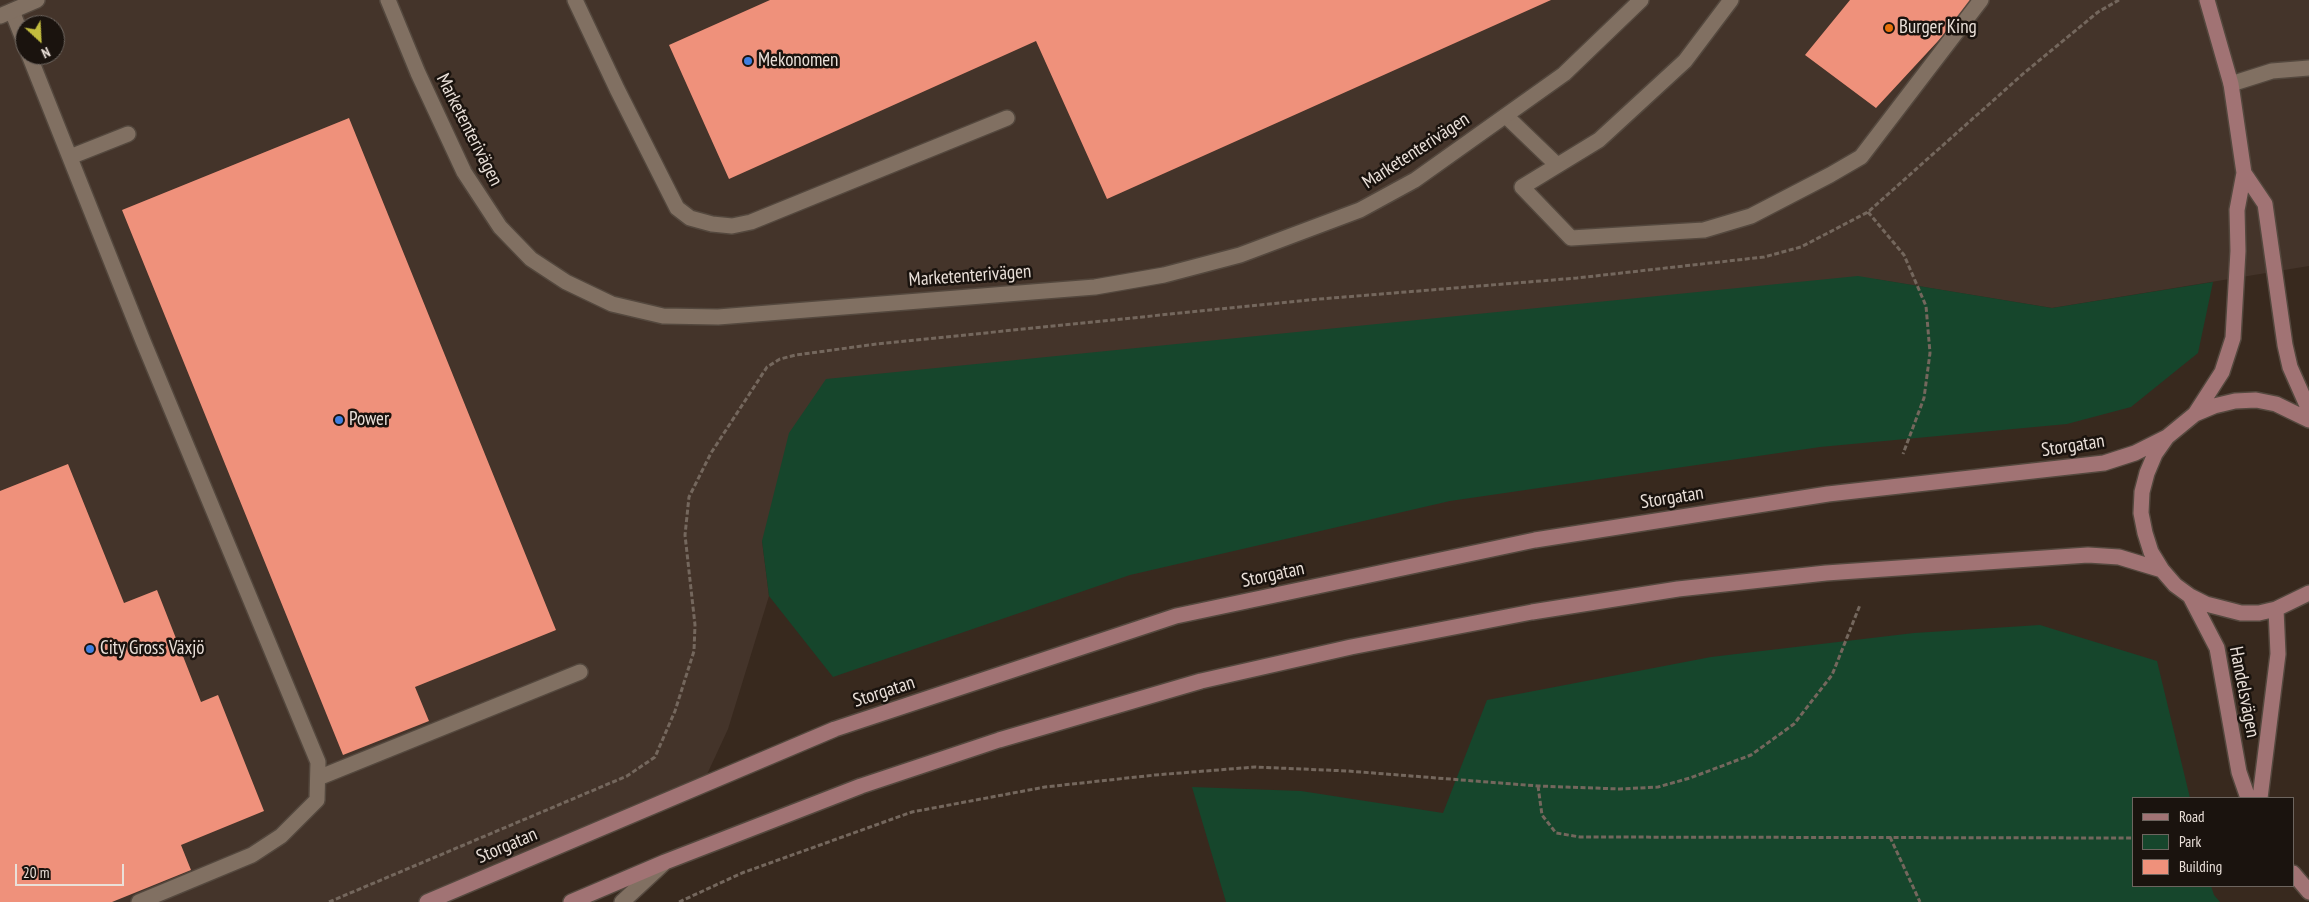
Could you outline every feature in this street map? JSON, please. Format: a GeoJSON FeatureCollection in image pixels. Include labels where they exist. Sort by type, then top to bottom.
{"type":"FeatureCollection","features":[{"type":"Feature","properties":{"kind":"main road"},"geometry":{"type":"LineString","coordinates":[[2207,0],[2231,84],[2244,173],[2237,210],[2238,251],[2233,338],[2222,372],[2194,414],[2167,437],[2155,454],[2142,492],[2141,513],[2144,533],[2151,552],[2162,570],[2175,585],[2190,596],[2206,604],[2241,613],[2276,609],[2309,593]]}},
{"type":"Feature","properties":{"kind":"main road"},"geometry":{"type":"LineString","coordinates":[[2244,173],[2264,204],[2285,345],[2290,367],[2309,410]]}},
{"type":"Feature","properties":{"kind":"main road"},"geometry":{"type":"LineString","coordinates":[[2194,414],[2228,402],[2256,400],[2276,404],[2309,420]]}},
{"type":"Feature","properties":{"kind":"main road","name":"Storgatan"},"geometry":{"type":"LineString","coordinates":[[427,902],[835,729],[1176,616],[1535,540],[1828,494],[2104,463],[2135,453],[2167,437]]}},
{"type":"Feature","properties":{"kind":"main road"},"geometry":{"type":"LineString","coordinates":[[571,902],[665,862],[861,786],[999,740],[1201,680],[1351,648],[1523,614],[1678,589],[1816,574],[2088,555],[2119,557],[2162,570]]}},
{"type":"Feature","properties":{"kind":"main road","name":"Handelsvägen"},"geometry":{"type":"LineString","coordinates":[[2190,596],[2217,648],[2239,772],[2248,797]]}},
{"type":"Feature","properties":{"kind":"main road","name":"Handelsvägen"},"geometry":{"type":"LineString","coordinates":[[2260,797],[2278,654],[2276,609]]}},
{"type":"Feature","properties":{"kind":"main road"},"geometry":{"type":"LineString","coordinates":[[2294,874],[2309,892]]}},
{"type":"Feature","properties":{"kind":"street"},"geometry":{"type":"LineString","coordinates":[[15,28],[6,14],[37,0]]}},
{"type":"Feature","properties":{"kind":"street","name":"Marketenterivägen"},"geometry":{"type":"LineString","coordinates":[[388,0],[418,74],[464,172],[500,227],[531,259],[566,282],[612,304],[663,316],[718,317],[1095,287],[1164,274],[1240,255],[1360,210],[1415,180],[1564,74],[1641,0]]}},
{"type":"Feature","properties":{"kind":"street"},"geometry":{"type":"LineString","coordinates":[[575,0],[616,89],[678,208],[690,218],[732,226],[751,222],[1008,118]]}},
{"type":"Feature","properties":{"kind":"street"},"geometry":{"type":"LineString","coordinates":[[1731,0],[1685,60],[1599,140],[1522,187],[1571,238],[1704,230],[1751,216],[1861,157],[1981,0]]}},
{"type":"Feature","properties":{"kind":"street"},"geometry":{"type":"LineString","coordinates":[[33,65],[143,342],[318,762],[317,800],[281,836],[252,855],[139,902]]}},
{"type":"Feature","properties":{"kind":"street"},"geometry":{"type":"LineString","coordinates":[[2231,84],[2272,71],[2309,68]]}},
{"type":"Feature","properties":{"kind":"street"},"geometry":{"type":"LineString","coordinates":[[1506,116],[1557,165]]}},
{"type":"Feature","properties":{"kind":"street"},"geometry":{"type":"LineString","coordinates":[[70,157],[128,134]]}},
{"type":"Feature","properties":{"kind":"street"},"geometry":{"type":"LineString","coordinates":[[318,778],[580,672]]}},
{"type":"Feature","properties":{"kind":"street"},"geometry":{"type":"LineString","coordinates":[[622,902],[665,862]]}},
{"type":"Feature","properties":{"kind":"path"},"geometry":{"type":"LineString","coordinates":[[329,902],[627,776],[655,756],[675,711],[694,650],[695,625],[685,535],[689,497],[721,437],[767,367],[780,359],[796,355],[877,344],[1298,301],[1730,263],[1764,257],[1801,247],[1868,212],[2024,73],[2098,12],[2119,0]]}},
{"type":"Feature","properties":{"kind":"path"},"geometry":{"type":"LineString","coordinates":[[1868,212],[1904,255],[1926,306],[1930,353],[1924,398],[1903,454]]}},
{"type":"Feature","properties":{"kind":"path"},"geometry":{"type":"LineString","coordinates":[[679,902],[742,874],[912,812],[1044,787],[1155,775],[1255,768],[1348,771],[1538,786],[1620,789],[1658,787],[1690,778],[1751,755],[1794,724],[1832,675],[1860,605]]}},
{"type":"Feature","properties":{"kind":"path"},"geometry":{"type":"LineString","coordinates":[[1538,786],[1542,815],[1556,833],[1580,837],[2132,838]]}},
{"type":"Feature","properties":{"kind":"path"},"geometry":{"type":"LineString","coordinates":[[1890,837],[1920,902]]}},
{"type":"Feature","properties":{"kind":"shaded area"},"geometry":{"type":"Polygon","coordinates":[[[0,0],[2309,0],[2309,266],[2052,308],[1875,279],[762,541],[769,596],[728,729],[703,783],[427,902],[0,902],[0,0]]]}},
{"type":"Feature","properties":{"kind":"green space"},"geometry":{"type":"Polygon","coordinates":[[[1858,276],[2052,308],[2213,282],[2198,353],[2131,407],[2067,424],[1820,447],[1450,501],[1130,575],[833,677],[769,596],[762,541],[789,433],[826,379],[1858,276]]]}},
{"type":"Feature","properties":{"kind":"green space"},"geometry":{"type":"Polygon","coordinates":[[[2040,625],[2157,661],[2190,797],[2132,797],[2132,887],[2211,887],[2214,895],[2220,902],[1226,902],[1192,787],[1301,791],[1443,813],[1487,700],[1711,657],[1914,633],[2040,625]]]}},
{"type":"Feature","properties":{"kind":"building"},"geometry":{"type":"Polygon","coordinates":[[[770,0],[1551,0],[1107,199],[1036,41],[729,179],[669,45],[770,0]]]}},
{"type":"Feature","properties":{"kind":"building","name":"Burger King"},"geometry":{"type":"Polygon","coordinates":[[[1850,0],[1976,0],[1876,108],[1805,55],[1850,0]]]}},
{"type":"Feature","properties":{"kind":"building","name":"Power"},"geometry":{"type":"Polygon","coordinates":[[[349,118],[556,630],[415,687],[429,721],[343,755],[122,210],[349,118]]]}},
{"type":"Feature","properties":{"kind":"building","name":"City Gross Växjö"},"geometry":{"type":"Polygon","coordinates":[[[68,464],[124,603],[157,590],[201,702],[218,695],[264,811],[181,845],[191,870],[112,902],[0,902],[0,491],[68,464]]]}},
{"type":"Feature","properties":{"kind":"place","name":"Burger King"},"geometry":{"type":"Point","coordinates":[1889,28]}},
{"type":"Feature","properties":{"kind":"place","name":"Mekonomen"},"geometry":{"type":"Point","coordinates":[748,61]}},
{"type":"Feature","properties":{"kind":"place","name":"Power"},"geometry":{"type":"Point","coordinates":[339,420]}},
{"type":"Feature","properties":{"kind":"place","name":"City Gross Växjö"},"geometry":{"type":"Point","coordinates":[90,649]}}]}
